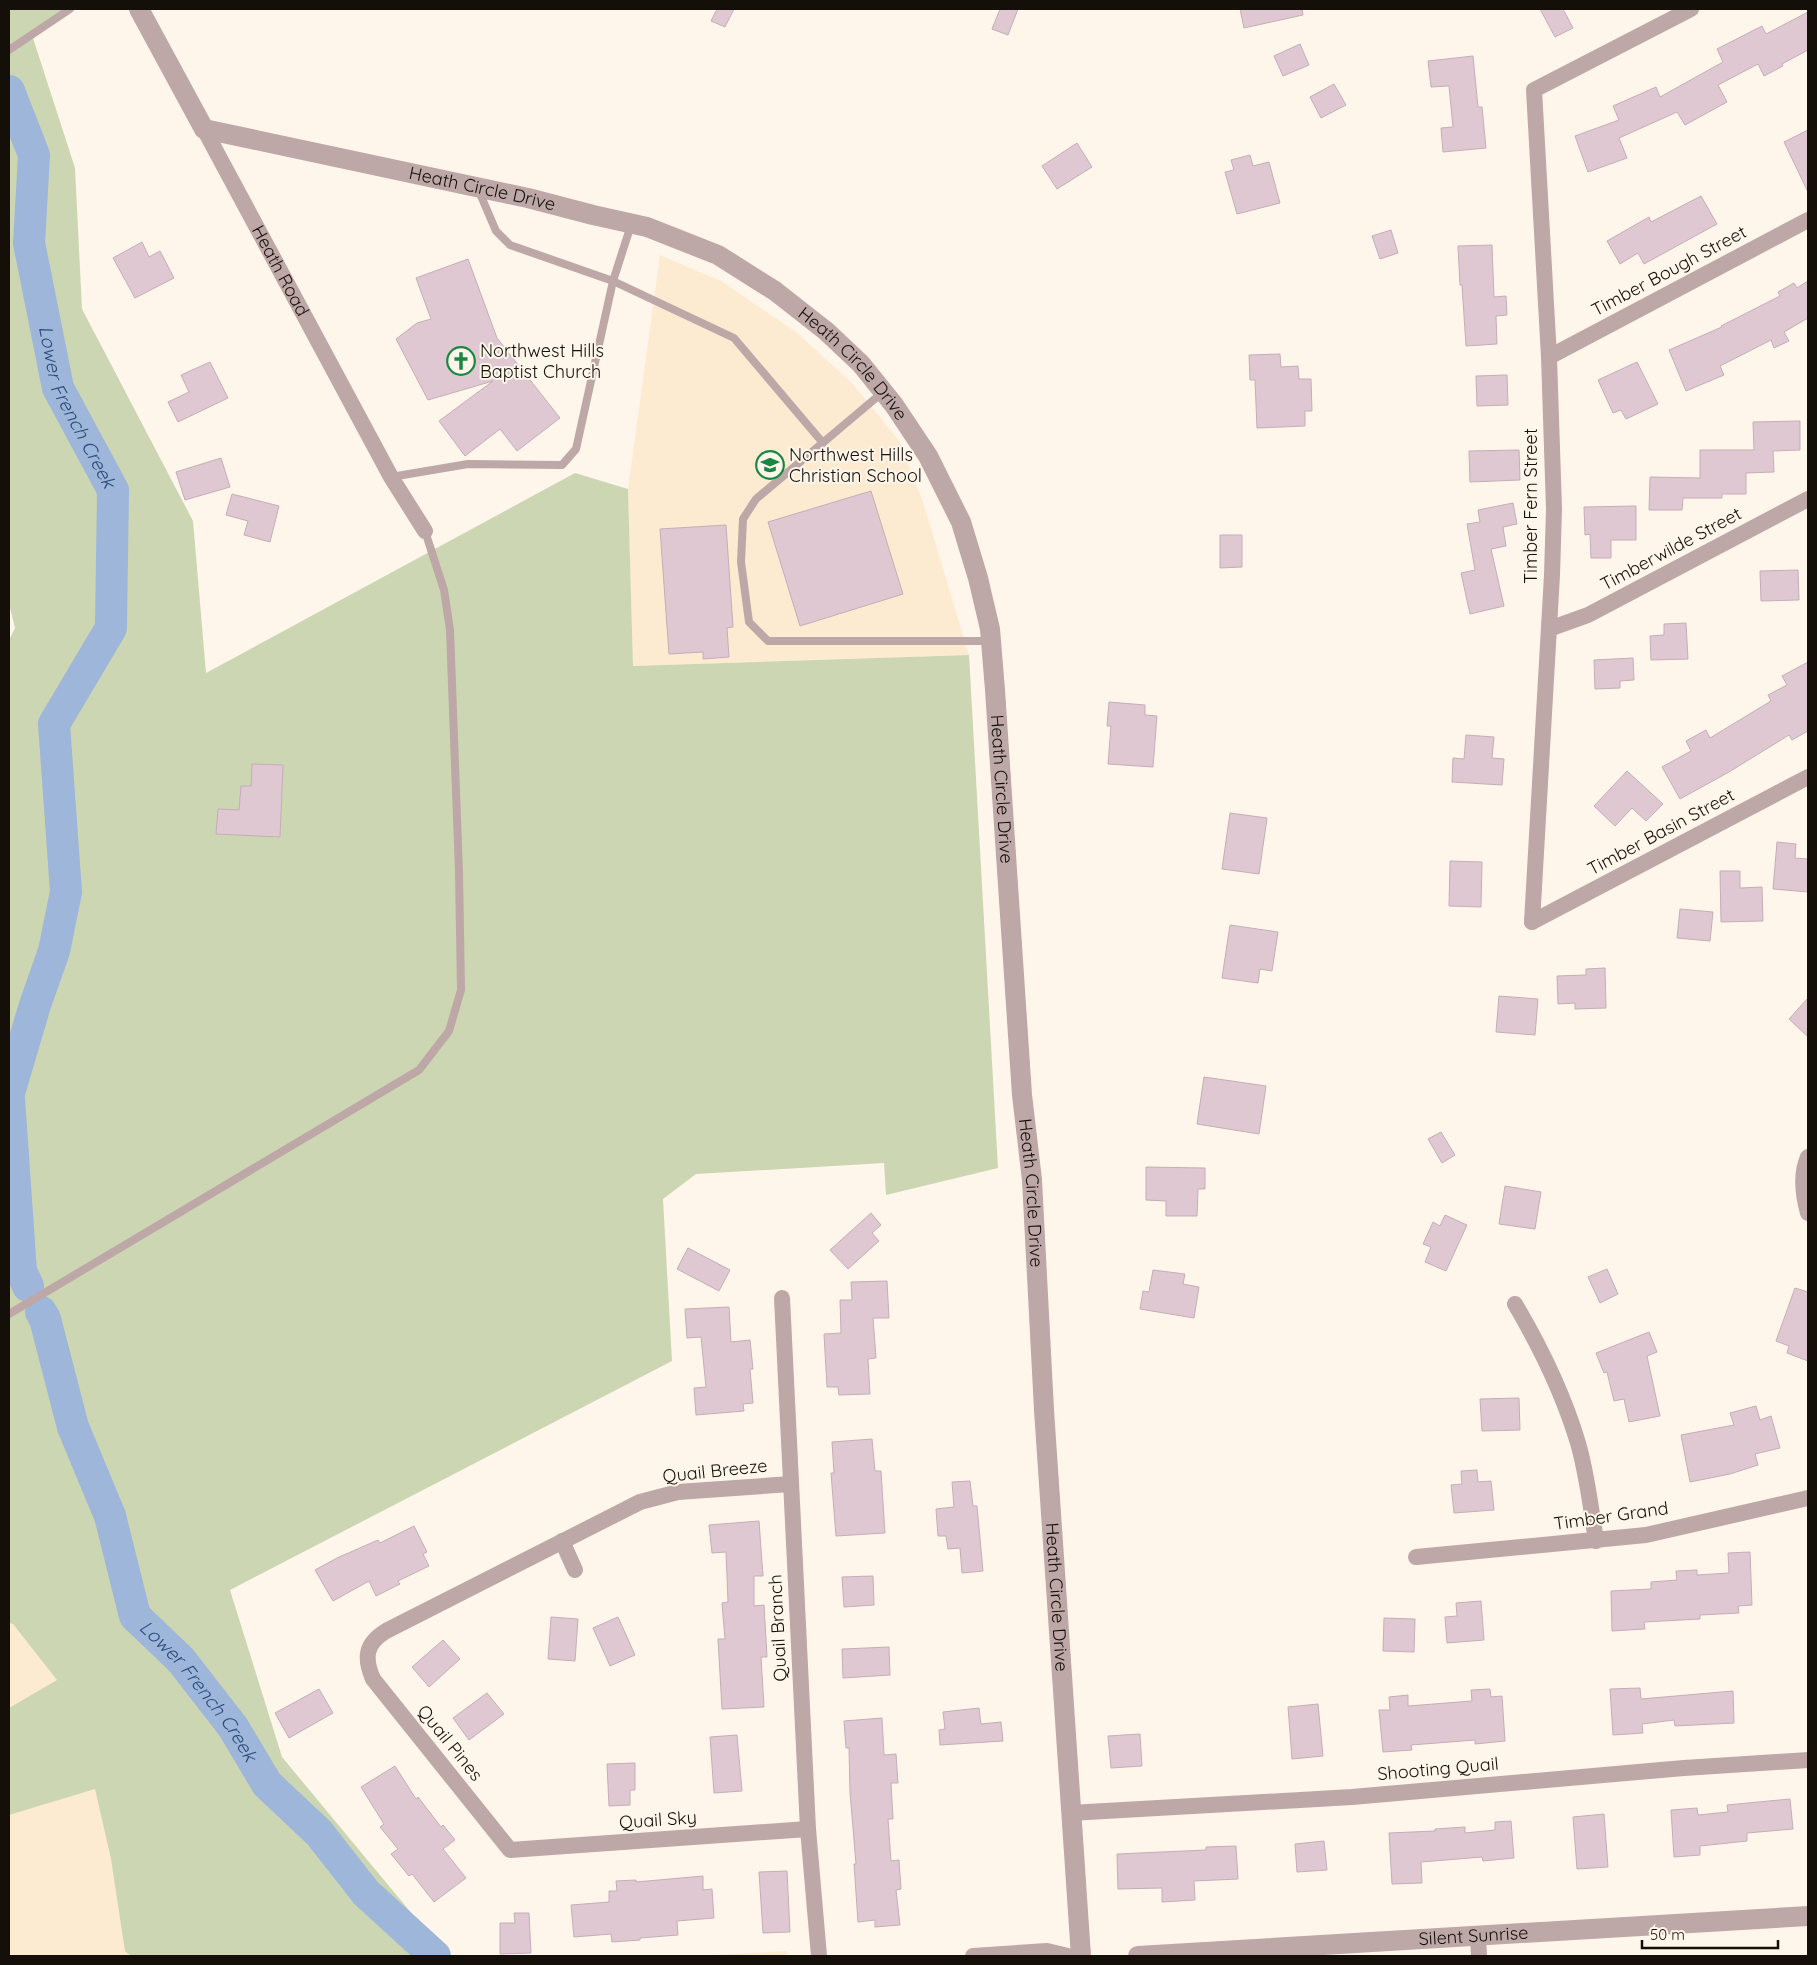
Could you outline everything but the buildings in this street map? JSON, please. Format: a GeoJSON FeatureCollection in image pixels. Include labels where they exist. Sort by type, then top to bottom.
{"type":"FeatureCollection","features":[{"type":"Feature","properties":{"kind":"street","name":"Heath Road"},"geometry":{"type":"LineString","coordinates":[[139,9],[391,477],[425,531]]}},
{"type":"Feature","properties":{"kind":"street","name":"Timber Fern Street"},"geometry":{"type":"LineString","coordinates":[[1532,922],[1554,509],[1549,357],[1534,90],[1691,9]]}},
{"type":"Feature","properties":{"kind":"street","name":"Heath Circle Drive"},"geometry":{"type":"LineString","coordinates":[[204,129],[477,187],[647,226],[718,255],[775,291],[826,330],[861,364],[928,456],[961,522],[978,578],[990,629],[1022,1095],[1032,1180],[1044,1410],[1081,1956]]}},
{"type":"Feature","properties":{"kind":"street","name":"Timber Bough Street"},"geometry":{"type":"LineString","coordinates":[[1549,357],[1808,220]]}},
{"type":"Feature","properties":{"kind":"street","name":"Timberwilde Street"},"geometry":{"type":"LineString","coordinates":[[1549,629],[1588,615],[1808,499]]}},
{"type":"Feature","properties":{"kind":"street","name":"Timber Basin Street"},"geometry":{"type":"LineString","coordinates":[[1532,922],[1808,777]]}},
{"type":"Feature","properties":{"kind":"street"},"geometry":{"type":"LineString","coordinates":[[1808,1157],[1802,1195],[1808,1213]]}},
{"type":"Feature","properties":{"kind":"street","name":"Quail Branch"},"geometry":{"type":"LineString","coordinates":[[782,1298],[808,1829],[819,1956]]}},
{"type":"Feature","properties":{"kind":"street"},"geometry":{"type":"LineString","coordinates":[[1515,1304],[1556,1379],[1578,1444],[1596,1541]]}},
{"type":"Feature","properties":{"kind":"street","name":"Quail Breeze"},"geometry":{"type":"LineString","coordinates":[[366,1657],[371,1644],[386,1631],[622,1511],[659,1496],[698,1490],[791,1484]]}},
{"type":"Feature","properties":{"kind":"street","name":"Timber Grand"},"geometry":{"type":"LineString","coordinates":[[1416,1556],[1646,1535],[1808,1498]]}},
{"type":"Feature","properties":{"kind":"street"},"geometry":{"type":"LineString","coordinates":[[562,1541],[575,1570]]}},
{"type":"Feature","properties":{"kind":"street","name":"Quail Pines"},"geometry":{"type":"LineString","coordinates":[[366,1657],[373,1680],[510,1850]]}},
{"type":"Feature","properties":{"kind":"street","name":"Shooting Quail"},"geometry":{"type":"LineString","coordinates":[[1070,1813],[1352,1797],[1674,1769],[1808,1760]]}},
{"type":"Feature","properties":{"kind":"street","name":"Quail Sky"},"geometry":{"type":"LineString","coordinates":[[510,1850],[808,1829]]}},
{"type":"Feature","properties":{"kind":"street","name":"Silent Sunrise"},"geometry":{"type":"LineString","coordinates":[[1138,1956],[1479,1946],[1808,1916]]}},
{"type":"Feature","properties":{"kind":"street"},"geometry":{"type":"LineString","coordinates":[[973,1956],[1047,1951],[1068,1956]]}},
{"type":"Feature","properties":{"kind":"lane"},"geometry":{"type":"LineString","coordinates":[[9,50],[70,9]]}},
{"type":"Feature","properties":{"kind":"lane"},"geometry":{"type":"LineString","coordinates":[[477,187],[496,231],[510,245],[613,282],[734,338],[823,443]]}},
{"type":"Feature","properties":{"kind":"lane"},"geometry":{"type":"LineString","coordinates":[[391,477],[468,464],[562,465],[576,448],[613,282],[632,223]]}},
{"type":"Feature","properties":{"kind":"lane"},"geometry":{"type":"LineString","coordinates":[[883,392],[756,499],[742,519],[741,562],[750,622],[768,641],[991,641]]}},
{"type":"Feature","properties":{"kind":"lane"},"geometry":{"type":"LineString","coordinates":[[9,1314],[419,1070],[449,1031],[461,990],[459,872],[450,630],[444,590],[425,531]]}},
{"type":"Feature","properties":{"kind":"shaded area","name":"Northwest Hills Christian School"},"geometry":{"type":"Polygon","coordinates":[[[660,255],[721,281],[796,332],[853,384],[900,442],[924,505],[969,655],[633,666],[628,489],[660,255]]]}},
{"type":"Feature","properties":{"kind":"shaded area"},"geometry":{"type":"Polygon","coordinates":[[[9,1466],[277,1956],[9,1956],[9,1466]]]}},
{"type":"Feature","properties":{"kind":"shaded area"},"geometry":{"type":"Polygon","coordinates":[[[787,1951],[787,1956],[692,1956],[787,1951]]]}},
{"type":"Feature","properties":{"kind":"green space"},"geometry":{"type":"Polygon","coordinates":[[[9,9],[70,9],[32,35],[75,168],[82,309],[193,521],[206,673],[575,473],[628,489],[633,666],[969,655],[998,1168],[886,1195],[884,1163],[696,1174],[663,1199],[672,1361],[230,1590],[282,1757],[447,1956],[131,1956],[125,1951],[111,1859],[95,1789],[9,1815],[9,1708],[57,1680],[13,1624],[9,1623],[9,640],[15,628],[9,604],[9,9]]]}},
{"type":"Feature","properties":{"kind":"waterway","name":"Lower French Creek"},"geometry":{"type":"LineString","coordinates":[[9,91],[34,155],[29,243],[58,388],[113,490],[111,628],[54,724],[66,892],[54,951],[35,1005],[9,1093]]}},
{"type":"Feature","properties":{"kind":"waterway","name":"Lower French Creek"},"geometry":{"type":"LineString","coordinates":[[9,1099],[21,1271],[28,1286]]}},
{"type":"Feature","properties":{"kind":"waterway","name":"Lower French Creek"},"geometry":{"type":"LineString","coordinates":[[41,1312],[45,1319],[73,1427],[110,1516],[135,1616],[181,1660],[233,1727],[267,1784],[319,1833],[366,1893],[435,1956]]}},
{"type":"Feature","properties":{"kind":"place","name":"Northwest Hills Baptist Church"},"geometry":{"type":"Point","coordinates":[461,361]}},
{"type":"Feature","properties":{"kind":"place","name":"Northwest Hills Christian School"},"geometry":{"type":"Point","coordinates":[770,465]}}]}
